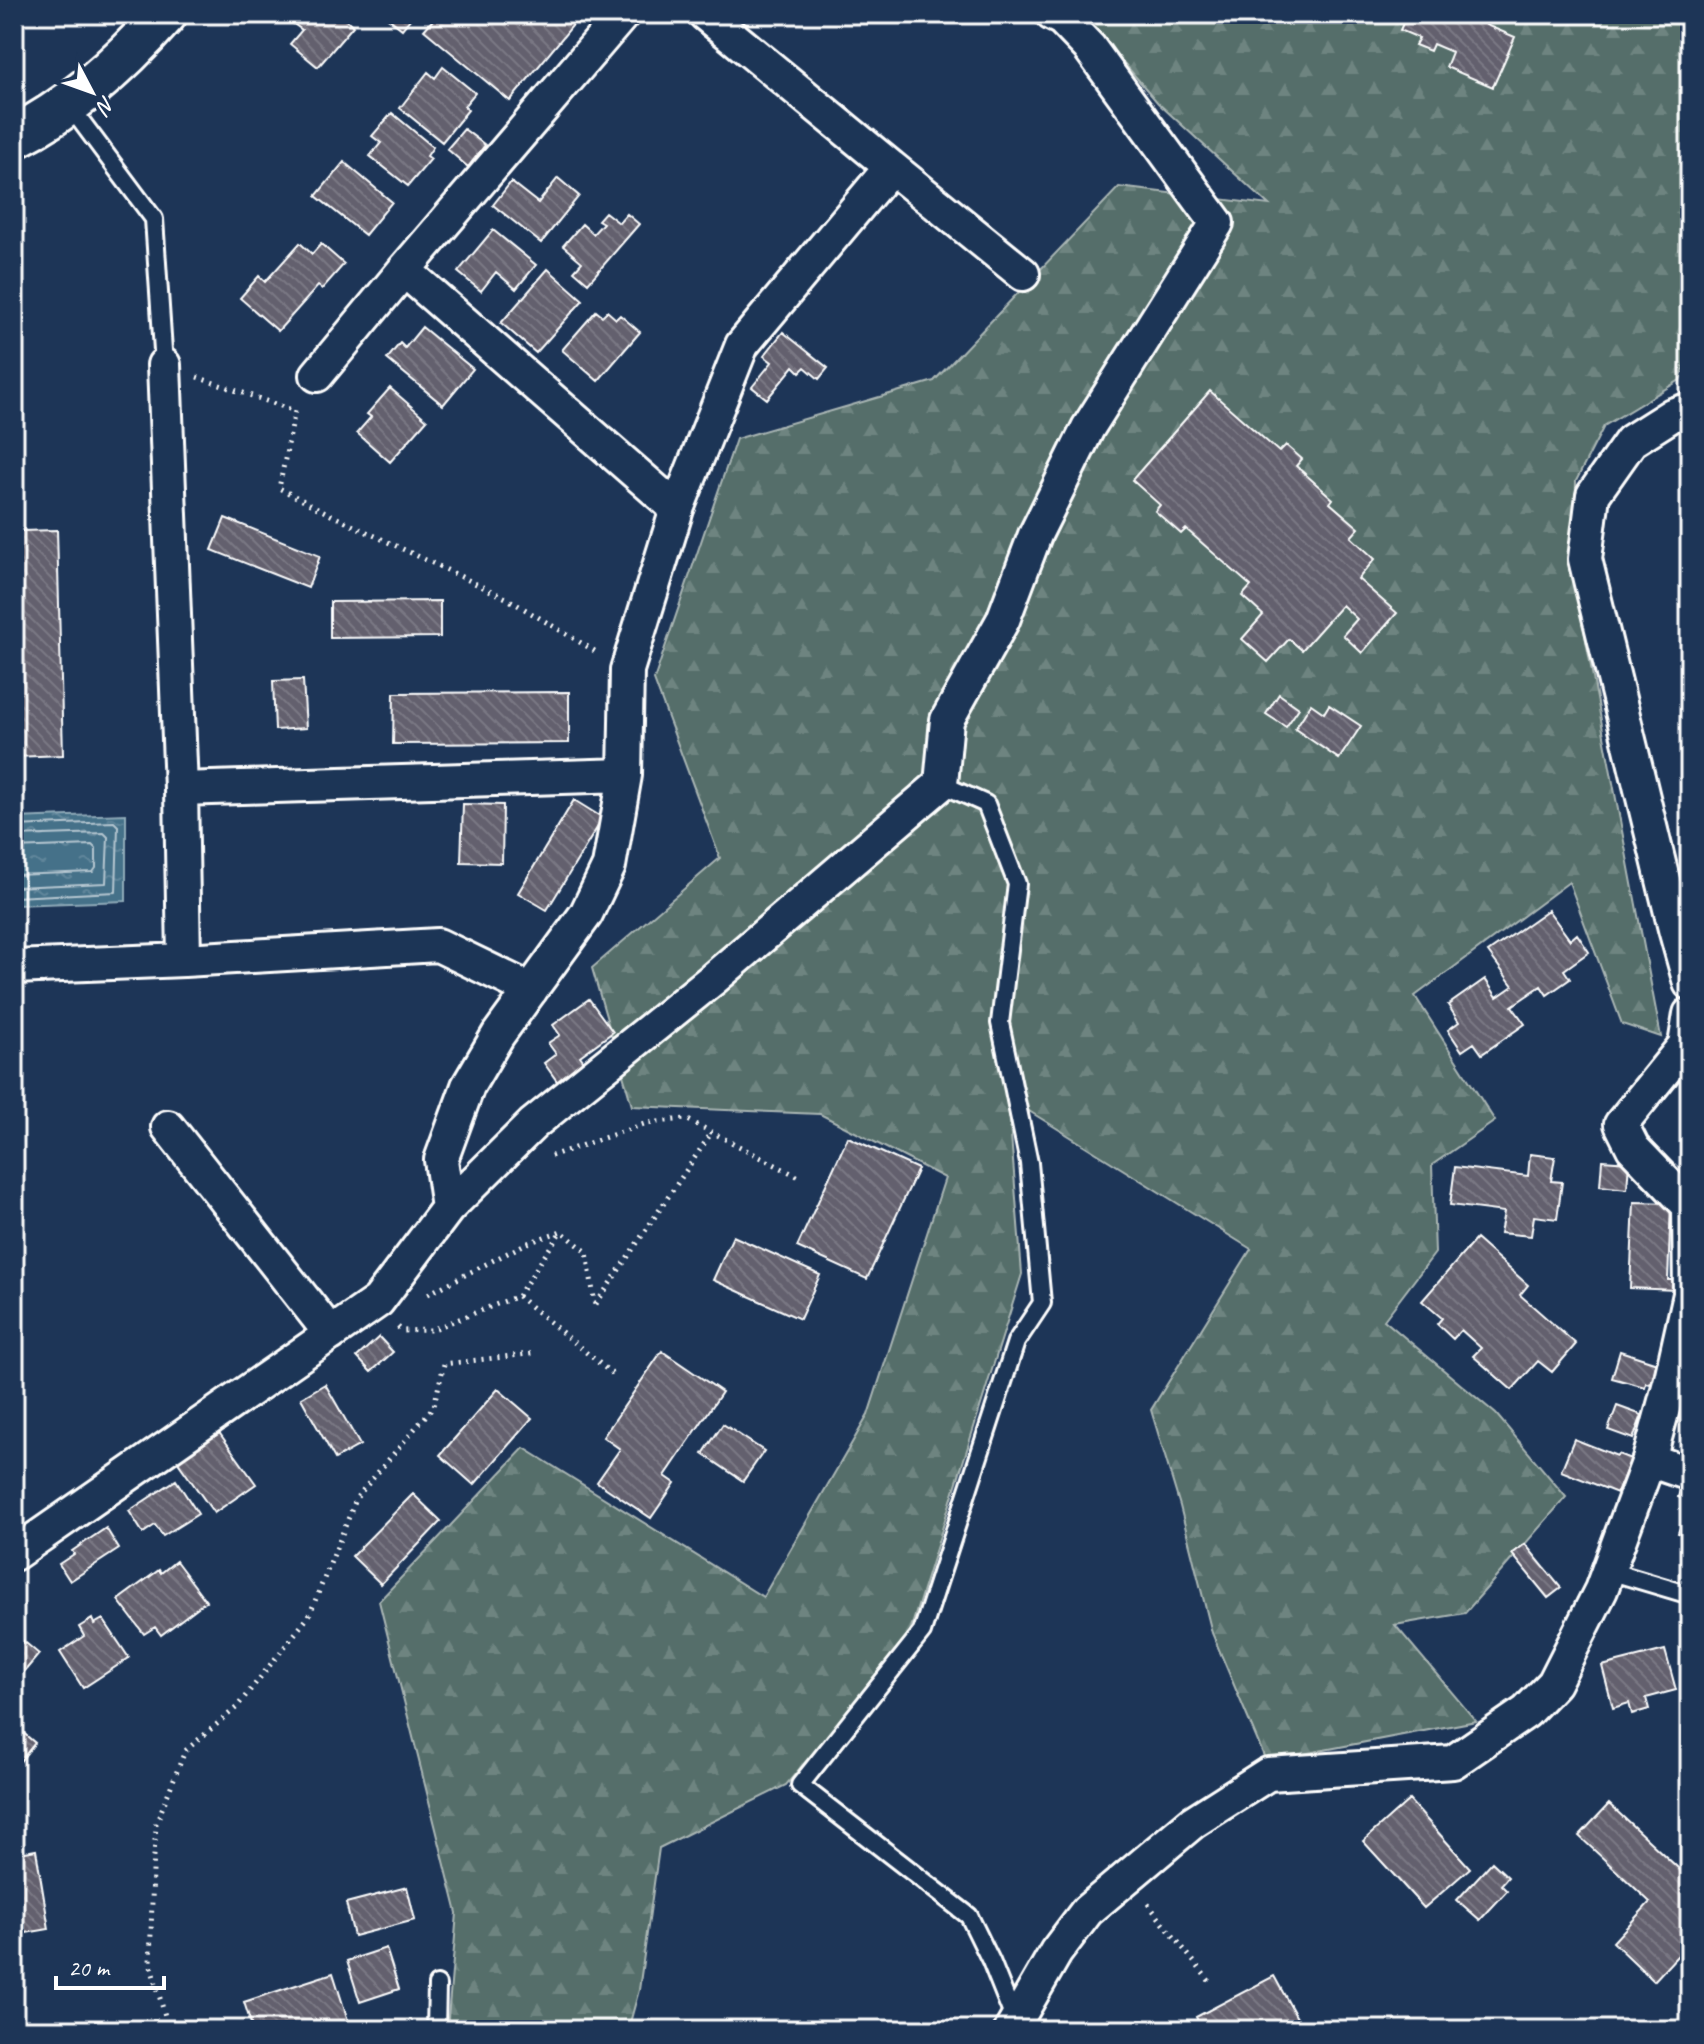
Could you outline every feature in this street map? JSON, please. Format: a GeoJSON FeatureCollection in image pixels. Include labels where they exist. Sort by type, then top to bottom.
{"type":"FeatureCollection","features":[{"type":"Feature","properties":{"kind":"street"},"geometry":{"type":"LineString","coordinates":[[14,137],[69,105],[144,38],[165,14]]}},
{"type":"Feature","properties":{"kind":"street"},"geometry":{"type":"LineString","coordinates":[[317,375],[623,14]]}},
{"type":"Feature","properties":{"kind":"street"},"geometry":{"type":"LineString","coordinates":[[705,14],[1023,274]]}},
{"type":"Feature","properties":{"kind":"street"},"geometry":{"type":"LineString","coordinates":[[14,1554],[331,1334],[383,1307],[448,1208],[533,1124],[713,979],[941,784],[947,720],[1003,620],[1035,535],[1088,428],[1217,223],[1089,47],[1062,19],[1052,14]]}},
{"type":"Feature","properties":{"kind":"street"},"geometry":{"type":"LineString","coordinates":[[448,1208],[441,1160],[468,1086],[498,1035],[586,914],[609,866],[625,775],[627,670],[677,509],[742,345],[891,167]]}},
{"type":"Feature","properties":{"kind":"street"},"geometry":{"type":"LineString","coordinates":[[404,270],[677,509]]}},
{"type":"Feature","properties":{"kind":"street"},"geometry":{"type":"LineString","coordinates":[[164,365],[181,789],[184,960]]}},
{"type":"Feature","properties":{"kind":"street"},"geometry":{"type":"LineString","coordinates":[[1690,409],[1672,415],[1631,441],[1593,495],[1585,559],[1690,983]]}},
{"type":"Feature","properties":{"kind":"street"},"geometry":{"type":"LineString","coordinates":[[181,789],[625,775]]}},
{"type":"Feature","properties":{"kind":"street"},"geometry":{"type":"LineString","coordinates":[[14,967],[438,945],[531,990]]}},
{"type":"Feature","properties":{"kind":"street"},"geometry":{"type":"LineString","coordinates":[[1013,2026],[1056,1952],[1087,1911],[1193,1822],[1268,1774],[1453,1762],[1526,1712],[1554,1683],[1609,1571],[1649,1460],[1690,1294],[1689,1206],[1633,1148],[1621,1124],[1685,1045],[1690,1014]]}},
{"type":"Feature","properties":{"kind":"street"},"geometry":{"type":"LineString","coordinates":[[168,1127],[331,1334]]}},
{"type":"Feature","properties":{"kind":"street"},"geometry":{"type":"LineString","coordinates":[[1649,1460],[1690,1474]]}},
{"type":"Feature","properties":{"kind":"lane"},"geometry":{"type":"LineString","coordinates":[[69,105],[154,219],[164,365]]}},
{"type":"Feature","properties":{"kind":"lane"},"geometry":{"type":"LineString","coordinates":[[941,784],[986,804],[1017,884],[1000,1023],[1029,1163],[1042,1303],[1016,1342],[922,1632],[800,1785],[969,1916],[991,1961],[1013,2026]]}},
{"type":"Feature","properties":{"kind":"lane"},"geometry":{"type":"LineString","coordinates":[[1609,1571],[1690,1595]]}},
{"type":"Feature","properties":{"kind":"lane"},"geometry":{"type":"LineString","coordinates":[[436,2030],[437,1985]]}},
{"type":"Feature","properties":{"kind":"path"},"geometry":{"type":"LineString","coordinates":[[164,365],[295,411],[279,488],[506,598],[627,670]]}},
{"type":"Feature","properties":{"kind":"path"},"geometry":{"type":"LineString","coordinates":[[491,1165],[527,1164],[647,1123],[686,1119],[801,1178]]}},
{"type":"Feature","properties":{"kind":"path"},"geometry":{"type":"LineString","coordinates":[[561,1231],[587,1252],[595,1305],[712,1132]]}},
{"type":"Feature","properties":{"kind":"path"},"geometry":{"type":"LineString","coordinates":[[561,1231],[518,1296],[431,1330],[402,1331],[383,1307],[561,1231]]}},
{"type":"Feature","properties":{"kind":"path"},"geometry":{"type":"LineString","coordinates":[[518,1296],[616,1377]]}},
{"type":"Feature","properties":{"kind":"path"},"geometry":{"type":"LineString","coordinates":[[169,2030],[150,1963],[153,1871],[156,1824],[185,1751],[236,1708],[309,1616],[357,1497],[434,1406],[444,1364],[537,1353]]}},
{"type":"Feature","properties":{"kind":"path"},"geometry":{"type":"LineString","coordinates":[[1127,1878],[1210,1982]]}},
{"type":"Feature","properties":{"kind":"green space"},"geometry":{"type":"Polygon","coordinates":[[[1082,14],[1690,14],[1690,347],[1680,380],[1604,426],[1576,481],[1574,577],[1661,1037],[1622,1024],[1569,882],[1415,996],[1495,1121],[1432,1165],[1435,1253],[1384,1320],[1496,1414],[1566,1497],[1465,1613],[1395,1625],[1476,1721],[1266,1761],[1212,1633],[1180,1506],[1151,1410],[1251,1249],[1008,1098],[1022,1274],[907,1641],[786,1785],[659,1848],[639,1990],[628,2030],[447,2030],[457,1913],[379,1601],[524,1448],[763,1597],[868,1415],[945,1178],[820,1114],[632,1106],[592,968],[720,858],[654,680],[736,439],[934,381],[1119,187],[1269,205],[1158,103],[1082,14]]]}},
{"type":"Feature","properties":{"kind":"water"},"geometry":{"type":"Polygon","coordinates":[[[126,814],[126,901],[14,905],[14,818],[126,814]]]}},
{"type":"Feature","properties":{"kind":"building"},"geometry":{"type":"Polygon","coordinates":[[[297,14],[308,17],[311,14],[341,14],[353,26],[318,67],[290,44],[302,30],[291,22],[297,14]]]}},
{"type":"Feature","properties":{"kind":"building"},"geometry":{"type":"Polygon","coordinates":[[[383,14],[414,14],[402,29],[383,14]]]}},
{"type":"Feature","properties":{"kind":"building"},"geometry":{"type":"Polygon","coordinates":[[[438,14],[569,14],[577,20],[510,101],[424,30],[438,14]]]}},
{"type":"Feature","properties":{"kind":"building"},"geometry":{"type":"Polygon","coordinates":[[[1407,14],[1489,15],[1486,25],[1515,37],[1493,87],[1446,67],[1452,52],[1433,44],[1430,51],[1415,45],[1419,38],[1400,30],[1407,14]]]}},
{"type":"Feature","properties":{"kind":"building"},"geometry":{"type":"Polygon","coordinates":[[[443,67],[475,93],[464,106],[468,110],[442,142],[400,108],[428,72],[435,78],[443,67]]]}},
{"type":"Feature","properties":{"kind":"building"},"geometry":{"type":"Polygon","coordinates":[[[392,113],[433,147],[427,156],[431,159],[408,186],[370,156],[381,143],[372,136],[392,113]]]}},
{"type":"Feature","properties":{"kind":"building"},"geometry":{"type":"Polygon","coordinates":[[[464,129],[485,145],[468,167],[447,149],[464,129]]]}},
{"type":"Feature","properties":{"kind":"building"},"geometry":{"type":"Polygon","coordinates":[[[344,162],[392,202],[365,235],[316,196],[344,162]]]}},
{"type":"Feature","properties":{"kind":"building"},"geometry":{"type":"Polygon","coordinates":[[[558,178],[579,196],[541,243],[493,205],[511,182],[538,203],[558,178]]]}},
{"type":"Feature","properties":{"kind":"building"},"geometry":{"type":"Polygon","coordinates":[[[605,212],[619,223],[627,214],[639,224],[588,283],[574,271],[582,262],[563,246],[582,224],[593,234],[603,223],[598,220],[605,212]]]}},
{"type":"Feature","properties":{"kind":"building"},"geometry":{"type":"Polygon","coordinates":[[[493,230],[536,265],[516,289],[496,272],[481,291],[458,272],[493,230]]]}},
{"type":"Feature","properties":{"kind":"building"},"geometry":{"type":"Polygon","coordinates":[[[300,243],[312,254],[321,244],[344,264],[322,289],[318,286],[278,331],[240,298],[259,276],[265,282],[300,243]]]}},
{"type":"Feature","properties":{"kind":"building"},"geometry":{"type":"Polygon","coordinates":[[[548,269],[583,300],[536,353],[501,323],[548,269]]]}},
{"type":"Feature","properties":{"kind":"building"},"geometry":{"type":"Polygon","coordinates":[[[596,311],[602,316],[607,311],[616,319],[620,315],[640,332],[598,381],[562,350],[596,311]]]}},
{"type":"Feature","properties":{"kind":"building"},"geometry":{"type":"Polygon","coordinates":[[[422,327],[473,369],[443,405],[387,359],[400,343],[405,348],[422,327]]]}},
{"type":"Feature","properties":{"kind":"building"},"geometry":{"type":"Polygon","coordinates":[[[783,332],[828,368],[819,379],[805,367],[800,372],[794,366],[767,399],[752,387],[772,362],[764,356],[783,332]]]}},
{"type":"Feature","properties":{"kind":"building"},"geometry":{"type":"Polygon","coordinates":[[[14,337],[17,337],[22,531],[57,530],[63,755],[14,757],[14,337]]]}},
{"type":"Feature","properties":{"kind":"building"},"geometry":{"type":"Polygon","coordinates":[[[390,388],[427,420],[390,462],[357,433],[371,417],[367,414],[390,388]]]}},
{"type":"Feature","properties":{"kind":"building"},"geometry":{"type":"Polygon","coordinates":[[[1210,391],[1279,452],[1286,445],[1302,459],[1296,466],[1333,499],[1330,503],[1359,528],[1351,537],[1375,559],[1358,579],[1397,613],[1362,653],[1343,635],[1357,619],[1342,605],[1302,650],[1289,639],[1268,662],[1242,639],[1263,615],[1242,596],[1251,586],[1186,529],[1181,534],[1155,511],[1160,505],[1132,480],[1210,391]]]}},
{"type":"Feature","properties":{"kind":"building"},"geometry":{"type":"Polygon","coordinates":[[[225,518],[320,556],[308,588],[212,550],[225,518]]]}},
{"type":"Feature","properties":{"kind":"building"},"geometry":{"type":"Polygon","coordinates":[[[440,601],[440,637],[330,638],[330,602],[440,601]]]}},
{"type":"Feature","properties":{"kind":"building"},"geometry":{"type":"Polygon","coordinates":[[[303,680],[306,728],[275,730],[273,681],[303,680]]]}},
{"type":"Feature","properties":{"kind":"building"},"geometry":{"type":"Polygon","coordinates":[[[569,692],[569,743],[393,744],[394,693],[569,692]]]}},
{"type":"Feature","properties":{"kind":"building"},"geometry":{"type":"Polygon","coordinates":[[[1279,694],[1299,708],[1286,727],[1266,714],[1279,694]]]}},
{"type":"Feature","properties":{"kind":"building"},"geometry":{"type":"Polygon","coordinates":[[[1311,704],[1324,713],[1329,705],[1361,726],[1339,759],[1295,729],[1311,704]]]}},
{"type":"Feature","properties":{"kind":"building"},"geometry":{"type":"Polygon","coordinates":[[[574,800],[603,818],[547,910],[518,893],[574,800]]]}},
{"type":"Feature","properties":{"kind":"building"},"geometry":{"type":"Polygon","coordinates":[[[463,804],[503,805],[502,863],[461,862],[463,804]]]}},
{"type":"Feature","properties":{"kind":"building"},"geometry":{"type":"Polygon","coordinates":[[[1548,910],[1570,940],[1577,934],[1589,952],[1564,970],[1570,979],[1547,995],[1541,986],[1512,1006],[1525,1024],[1482,1054],[1474,1043],[1462,1051],[1448,1030],[1459,1022],[1448,1005],[1485,979],[1497,997],[1513,986],[1488,952],[1548,910]]]}},
{"type":"Feature","properties":{"kind":"building"},"geometry":{"type":"Polygon","coordinates":[[[589,999],[613,1032],[580,1056],[586,1064],[559,1084],[544,1063],[556,1054],[548,1043],[560,1035],[553,1025],[589,999]]]}},
{"type":"Feature","properties":{"kind":"building"},"geometry":{"type":"Polygon","coordinates":[[[848,1137],[918,1169],[867,1279],[797,1247],[848,1137]]]}},
{"type":"Feature","properties":{"kind":"building"},"geometry":{"type":"Polygon","coordinates":[[[1530,1154],[1555,1157],[1551,1181],[1562,1182],[1557,1219],[1534,1216],[1531,1236],[1500,1233],[1504,1212],[1450,1205],[1455,1167],[1528,1176],[1530,1154]]]}},
{"type":"Feature","properties":{"kind":"building"},"geometry":{"type":"Polygon","coordinates":[[[1602,1160],[1629,1162],[1627,1189],[1600,1186],[1602,1160]]]}},
{"type":"Feature","properties":{"kind":"building"},"geometry":{"type":"Polygon","coordinates":[[[1634,1202],[1671,1203],[1668,1280],[1676,1280],[1676,1290],[1630,1288],[1634,1202]]]}},
{"type":"Feature","properties":{"kind":"building"},"geometry":{"type":"Polygon","coordinates":[[[733,1236],[820,1275],[800,1319],[713,1280],[733,1236]]]}},
{"type":"Feature","properties":{"kind":"building"},"geometry":{"type":"Polygon","coordinates":[[[1476,1239],[1528,1285],[1520,1295],[1576,1344],[1552,1372],[1538,1361],[1512,1390],[1473,1356],[1481,1348],[1461,1330],[1453,1339],[1437,1324],[1442,1318],[1422,1301],[1476,1239]]]}},
{"type":"Feature","properties":{"kind":"building"},"geometry":{"type":"Polygon","coordinates":[[[379,1337],[393,1352],[371,1372],[357,1357],[379,1337]]]}},
{"type":"Feature","properties":{"kind":"building"},"geometry":{"type":"Polygon","coordinates":[[[662,1351],[722,1392],[665,1476],[675,1483],[651,1518],[597,1482],[620,1449],[603,1437],[662,1351]]]}},
{"type":"Feature","properties":{"kind":"building"},"geometry":{"type":"Polygon","coordinates":[[[1620,1351],[1657,1363],[1651,1384],[1646,1383],[1645,1387],[1612,1378],[1620,1351]]]}},
{"type":"Feature","properties":{"kind":"building"},"geometry":{"type":"Polygon","coordinates":[[[325,1384],[360,1445],[335,1459],[301,1398],[325,1384]]]}},
{"type":"Feature","properties":{"kind":"building"},"geometry":{"type":"Polygon","coordinates":[[[498,1389],[532,1418],[474,1485],[440,1455],[498,1389]]]}},
{"type":"Feature","properties":{"kind":"building"},"geometry":{"type":"Polygon","coordinates":[[[1617,1406],[1642,1415],[1633,1439],[1608,1430],[1617,1406]]]}},
{"type":"Feature","properties":{"kind":"building"},"geometry":{"type":"Polygon","coordinates":[[[723,1424],[764,1451],[743,1481],[703,1454],[723,1424]]]}},
{"type":"Feature","properties":{"kind":"building"},"geometry":{"type":"Polygon","coordinates":[[[218,1431],[256,1484],[214,1513],[177,1461],[218,1431]]]}},
{"type":"Feature","properties":{"kind":"building"},"geometry":{"type":"Polygon","coordinates":[[[1574,1439],[1631,1459],[1617,1493],[1561,1471],[1574,1439]]]}},
{"type":"Feature","properties":{"kind":"building"},"geometry":{"type":"Polygon","coordinates":[[[176,1480],[198,1514],[163,1536],[155,1525],[143,1533],[129,1511],[176,1480]]]}},
{"type":"Feature","properties":{"kind":"building"},"geometry":{"type":"Polygon","coordinates":[[[1681,1487],[1690,1491],[1690,1501],[1678,1497],[1681,1487]]]}},
{"type":"Feature","properties":{"kind":"building"},"geometry":{"type":"Polygon","coordinates":[[[413,1494],[441,1521],[381,1584],[352,1556],[413,1494]]]}},
{"type":"Feature","properties":{"kind":"building"},"geometry":{"type":"Polygon","coordinates":[[[1690,1501],[1690,1538],[1678,1533],[1690,1501]]]}},
{"type":"Feature","properties":{"kind":"building"},"geometry":{"type":"Polygon","coordinates":[[[106,1528],[119,1549],[70,1581],[59,1564],[74,1554],[72,1551],[106,1528]]]}},
{"type":"Feature","properties":{"kind":"building"},"geometry":{"type":"Polygon","coordinates":[[[1525,1544],[1561,1588],[1548,1598],[1512,1554],[1525,1544]]]}},
{"type":"Feature","properties":{"kind":"building"},"geometry":{"type":"Polygon","coordinates":[[[176,1561],[206,1601],[161,1635],[155,1627],[144,1634],[118,1600],[176,1561]]]}},
{"type":"Feature","properties":{"kind":"building"},"geometry":{"type":"Polygon","coordinates":[[[92,1619],[94,1624],[103,1619],[129,1658],[83,1688],[60,1652],[84,1636],[79,1627],[92,1619]]]}},
{"type":"Feature","properties":{"kind":"building"},"geometry":{"type":"Polygon","coordinates":[[[14,1633],[39,1654],[14,1684],[14,1633]]]}},
{"type":"Feature","properties":{"kind":"building"},"geometry":{"type":"Polygon","coordinates":[[[1665,1650],[1676,1690],[1646,1698],[1649,1709],[1632,1714],[1629,1703],[1613,1708],[1602,1666],[1665,1650]]]}},
{"type":"Feature","properties":{"kind":"building"},"geometry":{"type":"Polygon","coordinates":[[[14,1725],[35,1743],[14,1769],[14,1725]]]}},
{"type":"Feature","properties":{"kind":"building"},"geometry":{"type":"Polygon","coordinates":[[[1409,1800],[1470,1868],[1424,1908],[1363,1841],[1409,1800]]]}},
{"type":"Feature","properties":{"kind":"building"},"geometry":{"type":"Polygon","coordinates":[[[1609,1804],[1690,1879],[1690,1942],[1654,1981],[1613,1942],[1650,1902],[1579,1836],[1609,1804]]]}},
{"type":"Feature","properties":{"kind":"building"},"geometry":{"type":"Polygon","coordinates":[[[36,1850],[49,1929],[14,1935],[14,1854],[36,1850]]]}},
{"type":"Feature","properties":{"kind":"building"},"geometry":{"type":"Polygon","coordinates":[[[1492,1862],[1508,1877],[1501,1885],[1507,1891],[1480,1920],[1457,1900],[1492,1862]]]}},
{"type":"Feature","properties":{"kind":"building"},"geometry":{"type":"Polygon","coordinates":[[[407,1887],[415,1920],[354,1936],[346,1903],[407,1887]]]}},
{"type":"Feature","properties":{"kind":"building"},"geometry":{"type":"Polygon","coordinates":[[[386,1948],[399,1989],[360,2002],[347,1961],[386,1948]]]}},
{"type":"Feature","properties":{"kind":"building"},"geometry":{"type":"Polygon","coordinates":[[[333,1973],[351,2030],[253,2030],[244,2002],[333,1973]]]}},
{"type":"Feature","properties":{"kind":"building"},"geometry":{"type":"Polygon","coordinates":[[[1274,1976],[1297,2018],[1273,2030],[1200,2030],[1196,2017],[1274,1976]]]}}]}
